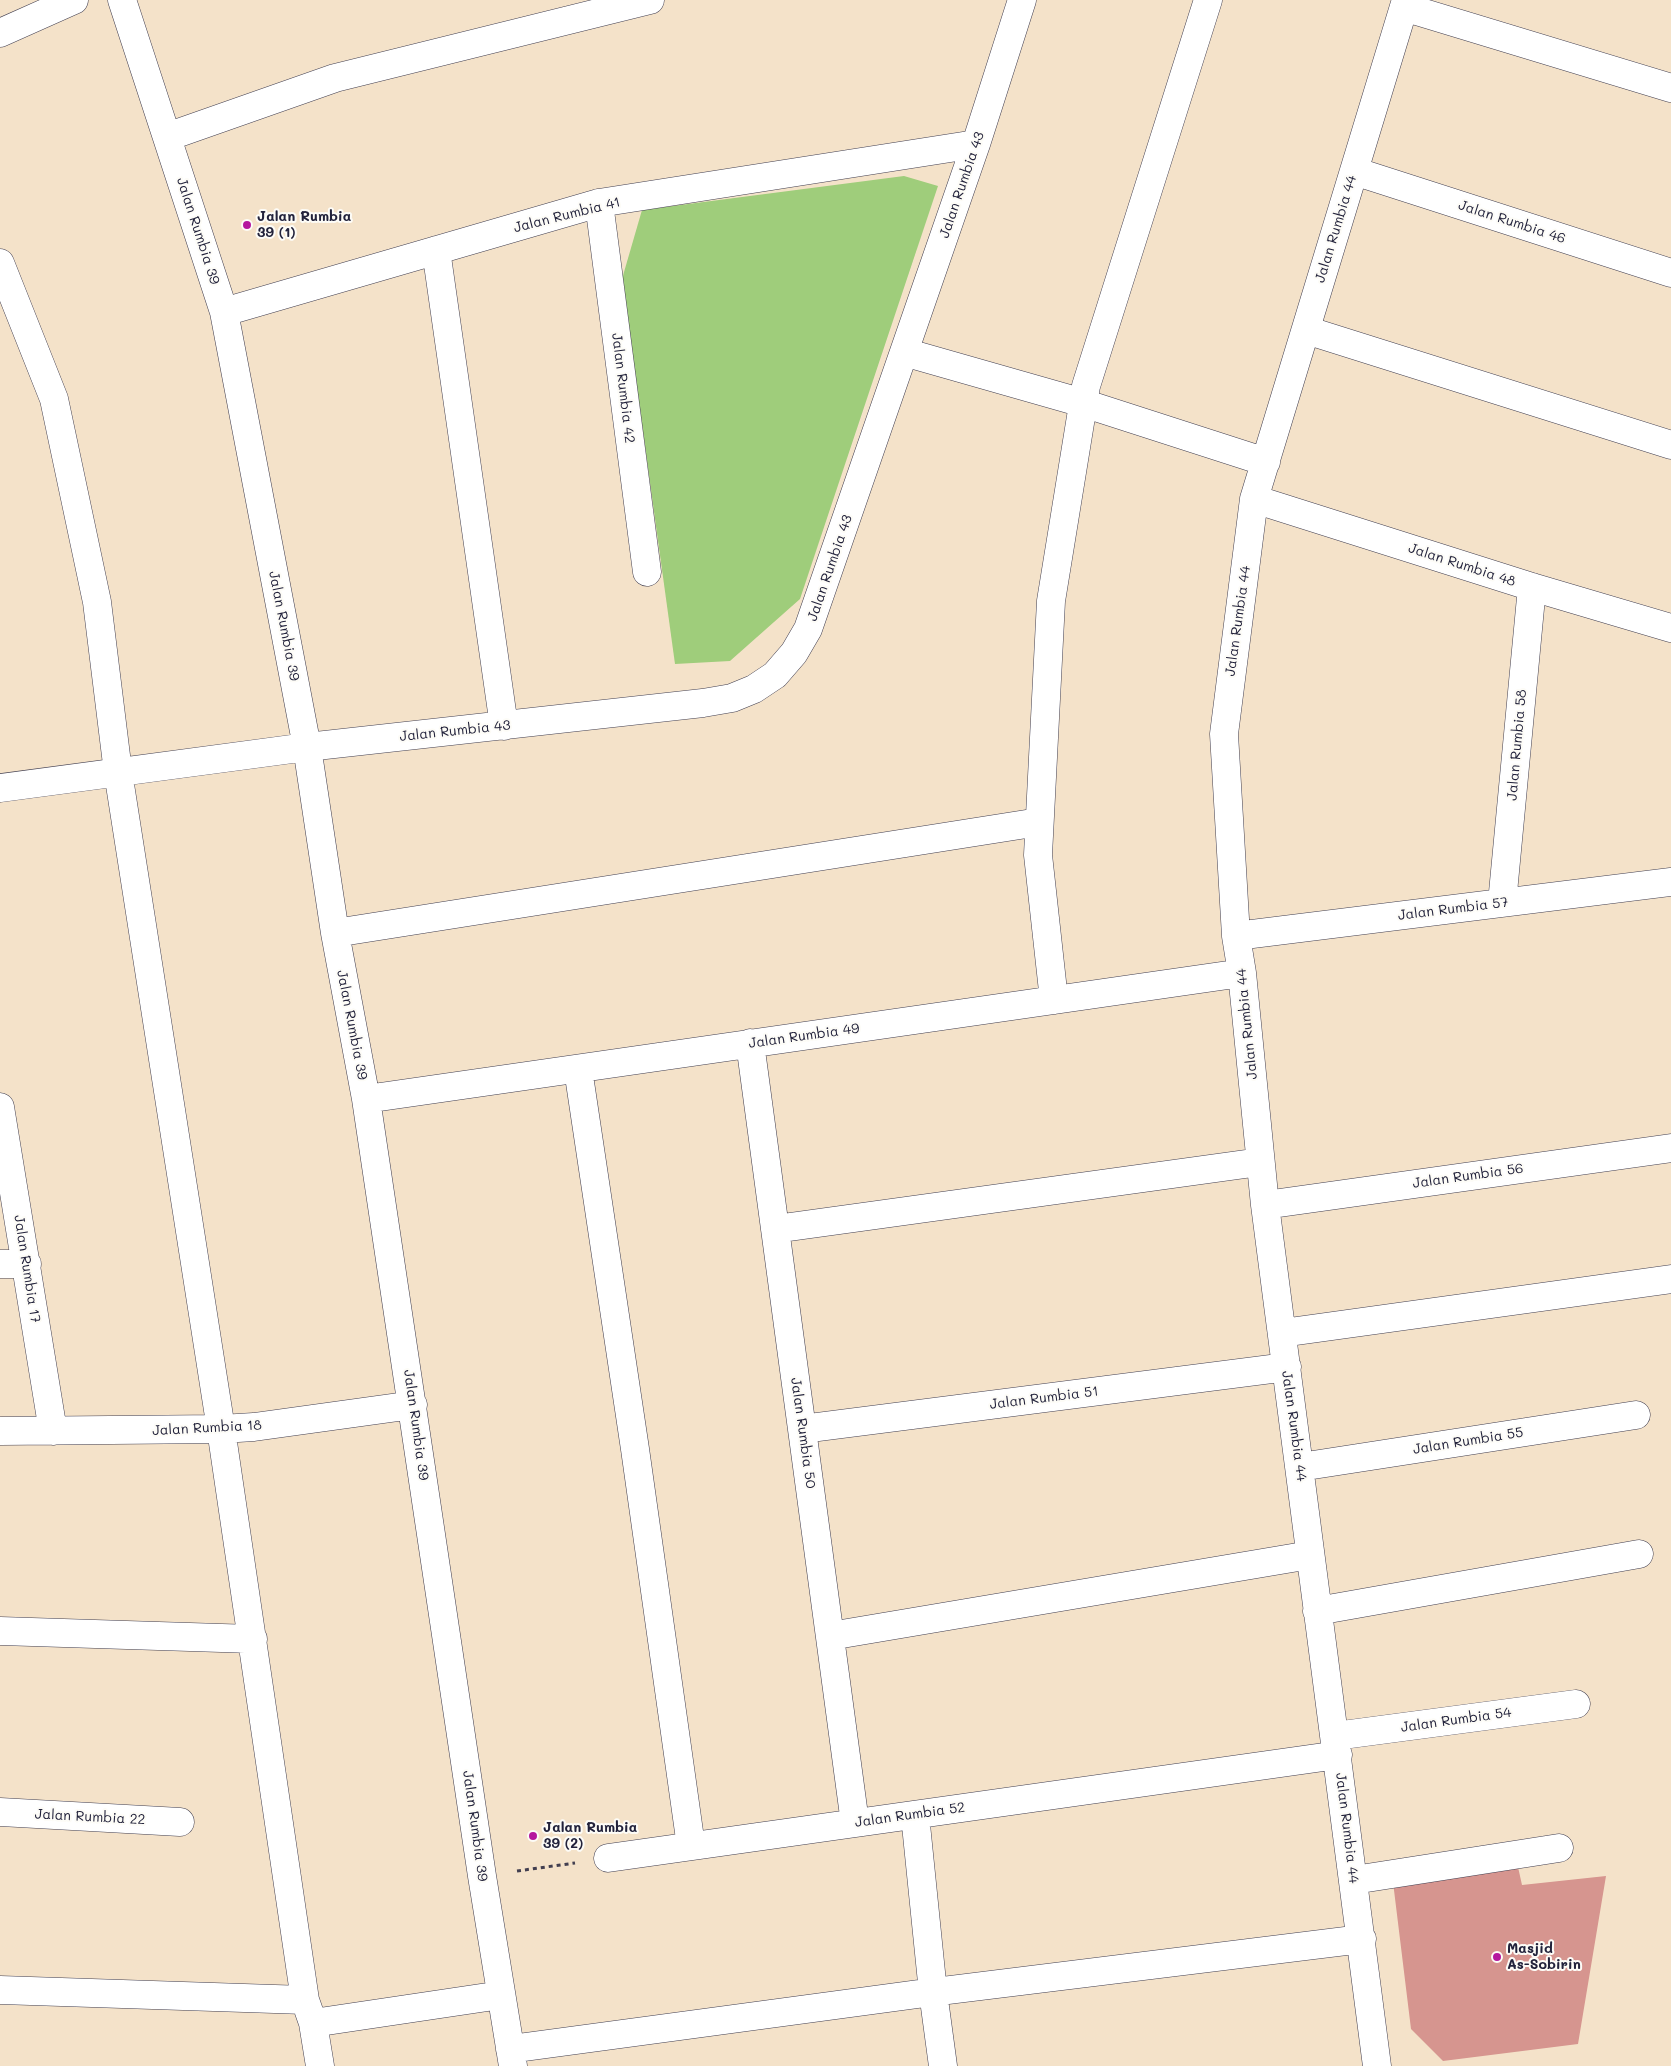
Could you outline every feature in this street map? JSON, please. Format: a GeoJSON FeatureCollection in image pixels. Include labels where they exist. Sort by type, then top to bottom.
{"type":"FeatureCollection","features":[{"type":"Feature","properties":{"kind":"street"},"geometry":{"type":"LineString","coordinates":[[0,33],[74,0]]}},
{"type":"Feature","properties":{"kind":"street","name":"Jalan Rumbia 39"},"geometry":{"type":"LineString","coordinates":[[122,0],[224,312],[307,747],[335,933],[366,1100],[482,1876],[512,2057]]}},
{"type":"Feature","properties":{"kind":"street"},"geometry":{"type":"LineString","coordinates":[[167,137],[335,78],[650,0]]}},
{"type":"Feature","properties":{"kind":"street","name":"Jalan Rumbia 43"},"geometry":{"type":"LineString","coordinates":[[0,788],[307,747],[504,726],[732,698],[754,689],[775,675],[794,654],[808,629],[976,144],[1022,0]]}},
{"type":"Feature","properties":{"kind":"street"},"geometry":{"type":"LineString","coordinates":[[1054,1000],[1038,855],[1051,601],[1086,386],[1208,0]]}},
{"type":"Feature","properties":{"kind":"street"},"geometry":{"type":"LineString","coordinates":[[1405,4],[1671,88]]}},
{"type":"Feature","properties":{"kind":"street","name":"Jalan Rumbia 44"},"geometry":{"type":"LineString","coordinates":[[1377,2066],[1337,1745],[1317,1611],[1260,1162],[1242,973],[1236,936],[1224,734],[1254,500],[1405,4]]}},
{"type":"Feature","properties":{"kind":"street","name":"Jalan Rumbia 41"},"geometry":{"type":"LineString","coordinates":[[224,312],[600,203],[976,144]]}},
{"type":"Feature","properties":{"kind":"street","name":"Jalan Rumbia 46"},"geometry":{"type":"LineString","coordinates":[[1354,171],[1671,273]]}},
{"type":"Feature","properties":{"kind":"street","name":"Jalan Rumbia 42"},"geometry":{"type":"LineString","coordinates":[[600,203],[647,572]]}},
{"type":"Feature","properties":{"kind":"street"},"geometry":{"type":"LineString","coordinates":[[436,250],[504,726]]}},
{"type":"Feature","properties":{"kind":"street"},"geometry":{"type":"LineString","coordinates":[[0,263],[54,399],[97,602],[118,772],[221,1429],[309,2012],[320,2066]]}},
{"type":"Feature","properties":{"kind":"street"},"geometry":{"type":"LineString","coordinates":[[1306,330],[1671,445]]}},
{"type":"Feature","properties":{"kind":"street"},"geometry":{"type":"LineString","coordinates":[[904,352],[1083,403],[1266,462]]}},
{"type":"Feature","properties":{"kind":"street","name":"Jalan Rumbia 48"},"geometry":{"type":"LineString","coordinates":[[1254,500],[1532,588],[1671,628]]}},
{"type":"Feature","properties":{"kind":"street","name":"Jalan Rumbia 58"},"geometry":{"type":"LineString","coordinates":[[1502,903],[1532,588]]}},
{"type":"Feature","properties":{"kind":"street"},"geometry":{"type":"LineString","coordinates":[[335,933],[1040,822]]}},
{"type":"Feature","properties":{"kind":"street","name":"Jalan Rumbia 57"},"geometry":{"type":"LineString","coordinates":[[1236,936],[1671,882]]}},
{"type":"Feature","properties":{"kind":"street","name":"Jalan Rumbia 49"},"geometry":{"type":"LineString","coordinates":[[366,1100],[1242,973]]}},
{"type":"Feature","properties":{"kind":"street","name":"Jalan Rumbia 50"},"geometry":{"type":"LineString","coordinates":[[750,1043],[855,1823]]}},
{"type":"Feature","properties":{"kind":"street"},"geometry":{"type":"LineString","coordinates":[[578,1069],[635,1449],[691,1846]]}},
{"type":"Feature","properties":{"kind":"street","name":"Jalan Rumbia 17"},"geometry":{"type":"LineString","coordinates":[[1,1115],[53,1431]]}},
{"type":"Feature","properties":{"kind":"street","name":"Jalan Rumbia 56"},"geometry":{"type":"LineString","coordinates":[[1265,1205],[1671,1148]]}},
{"type":"Feature","properties":{"kind":"street"},"geometry":{"type":"LineString","coordinates":[[776,1229],[1260,1162]]}},
{"type":"Feature","properties":{"kind":"street"},"geometry":{"type":"LineString","coordinates":[[0,1264],[27,1264]]}},
{"type":"Feature","properties":{"kind":"street"},"geometry":{"type":"LineString","coordinates":[[1282,1333],[1671,1279]]}},
{"type":"Feature","properties":{"kind":"street","name":"Jalan Rumbia 51"},"geometry":{"type":"LineString","coordinates":[[802,1429],[1286,1367]]}},
{"type":"Feature","properties":{"kind":"street","name":"Jalan Rumbia 18"},"geometry":{"type":"LineString","coordinates":[[0,1431],[254,1427],[413,1405]]}},
{"type":"Feature","properties":{"kind":"street","name":"Jalan Rumbia 55"},"geometry":{"type":"LineString","coordinates":[[1300,1467],[1636,1415]]}},
{"type":"Feature","properties":{"kind":"street"},"geometry":{"type":"LineString","coordinates":[[1317,1611],[1639,1554]]}},
{"type":"Feature","properties":{"kind":"street"},"geometry":{"type":"LineString","coordinates":[[830,1636],[1310,1555]]}},
{"type":"Feature","properties":{"kind":"street"},"geometry":{"type":"LineString","coordinates":[[0,1630],[253,1639]]}},
{"type":"Feature","properties":{"kind":"street","name":"Jalan Rumbia 54"},"geometry":{"type":"LineString","coordinates":[[1337,1745],[1576,1704]]}},
{"type":"Feature","properties":{"kind":"street","name":"Jalan Rumbia 52"},"geometry":{"type":"LineString","coordinates":[[608,1858],[915,1815],[1337,1745]]}},
{"type":"Feature","properties":{"kind":"street","name":"Jalan Rumbia 22"},"geometry":{"type":"LineString","coordinates":[[0,1812],[180,1822]]}},
{"type":"Feature","properties":{"kind":"street"},"geometry":{"type":"LineString","coordinates":[[915,1815],[933,1992],[943,2066]]}},
{"type":"Feature","properties":{"kind":"street"},"geometry":{"type":"LineString","coordinates":[[1354,1880],[1559,1848]]}},
{"type":"Feature","properties":{"kind":"street"},"geometry":{"type":"LineString","coordinates":[[512,2057],[933,1992],[1362,1939]]}},
{"type":"Feature","properties":{"kind":"street"},"geometry":{"type":"LineString","coordinates":[[0,1990],[309,2012],[502,1995]]}},
{"type":"Feature","properties":{"kind":"path"},"geometry":{"type":"LineString","coordinates":[[482,1876],[608,1858]]}},
{"type":"Feature","properties":{"kind":"green space"},"geometry":{"type":"Polygon","coordinates":[[[904,176],[938,186],[800,599],[730,661],[675,664],[622,279],[642,210],[904,176]]]}},
{"type":"Feature","properties":{"kind":"building","name":"Masjid As-Sobirin"},"geometry":{"type":"Polygon","coordinates":[[[1518,1867],[1522,1885],[1606,1876],[1578,2044],[1443,2061],[1411,2029],[1393,1882],[1518,1867]]]}},
{"type":"Feature","properties":{"kind":"place","name":"Jalan Rumbia 39 (1)"},"geometry":{"type":"Point","coordinates":[247,225]}},
{"type":"Feature","properties":{"kind":"place","name":"Jalan Rumbia 39 (2)"},"geometry":{"type":"Point","coordinates":[533,1836]}},
{"type":"Feature","properties":{"kind":"place","name":"Masjid As-Sobirin"},"geometry":{"type":"Point","coordinates":[1497,1957]}}]}
